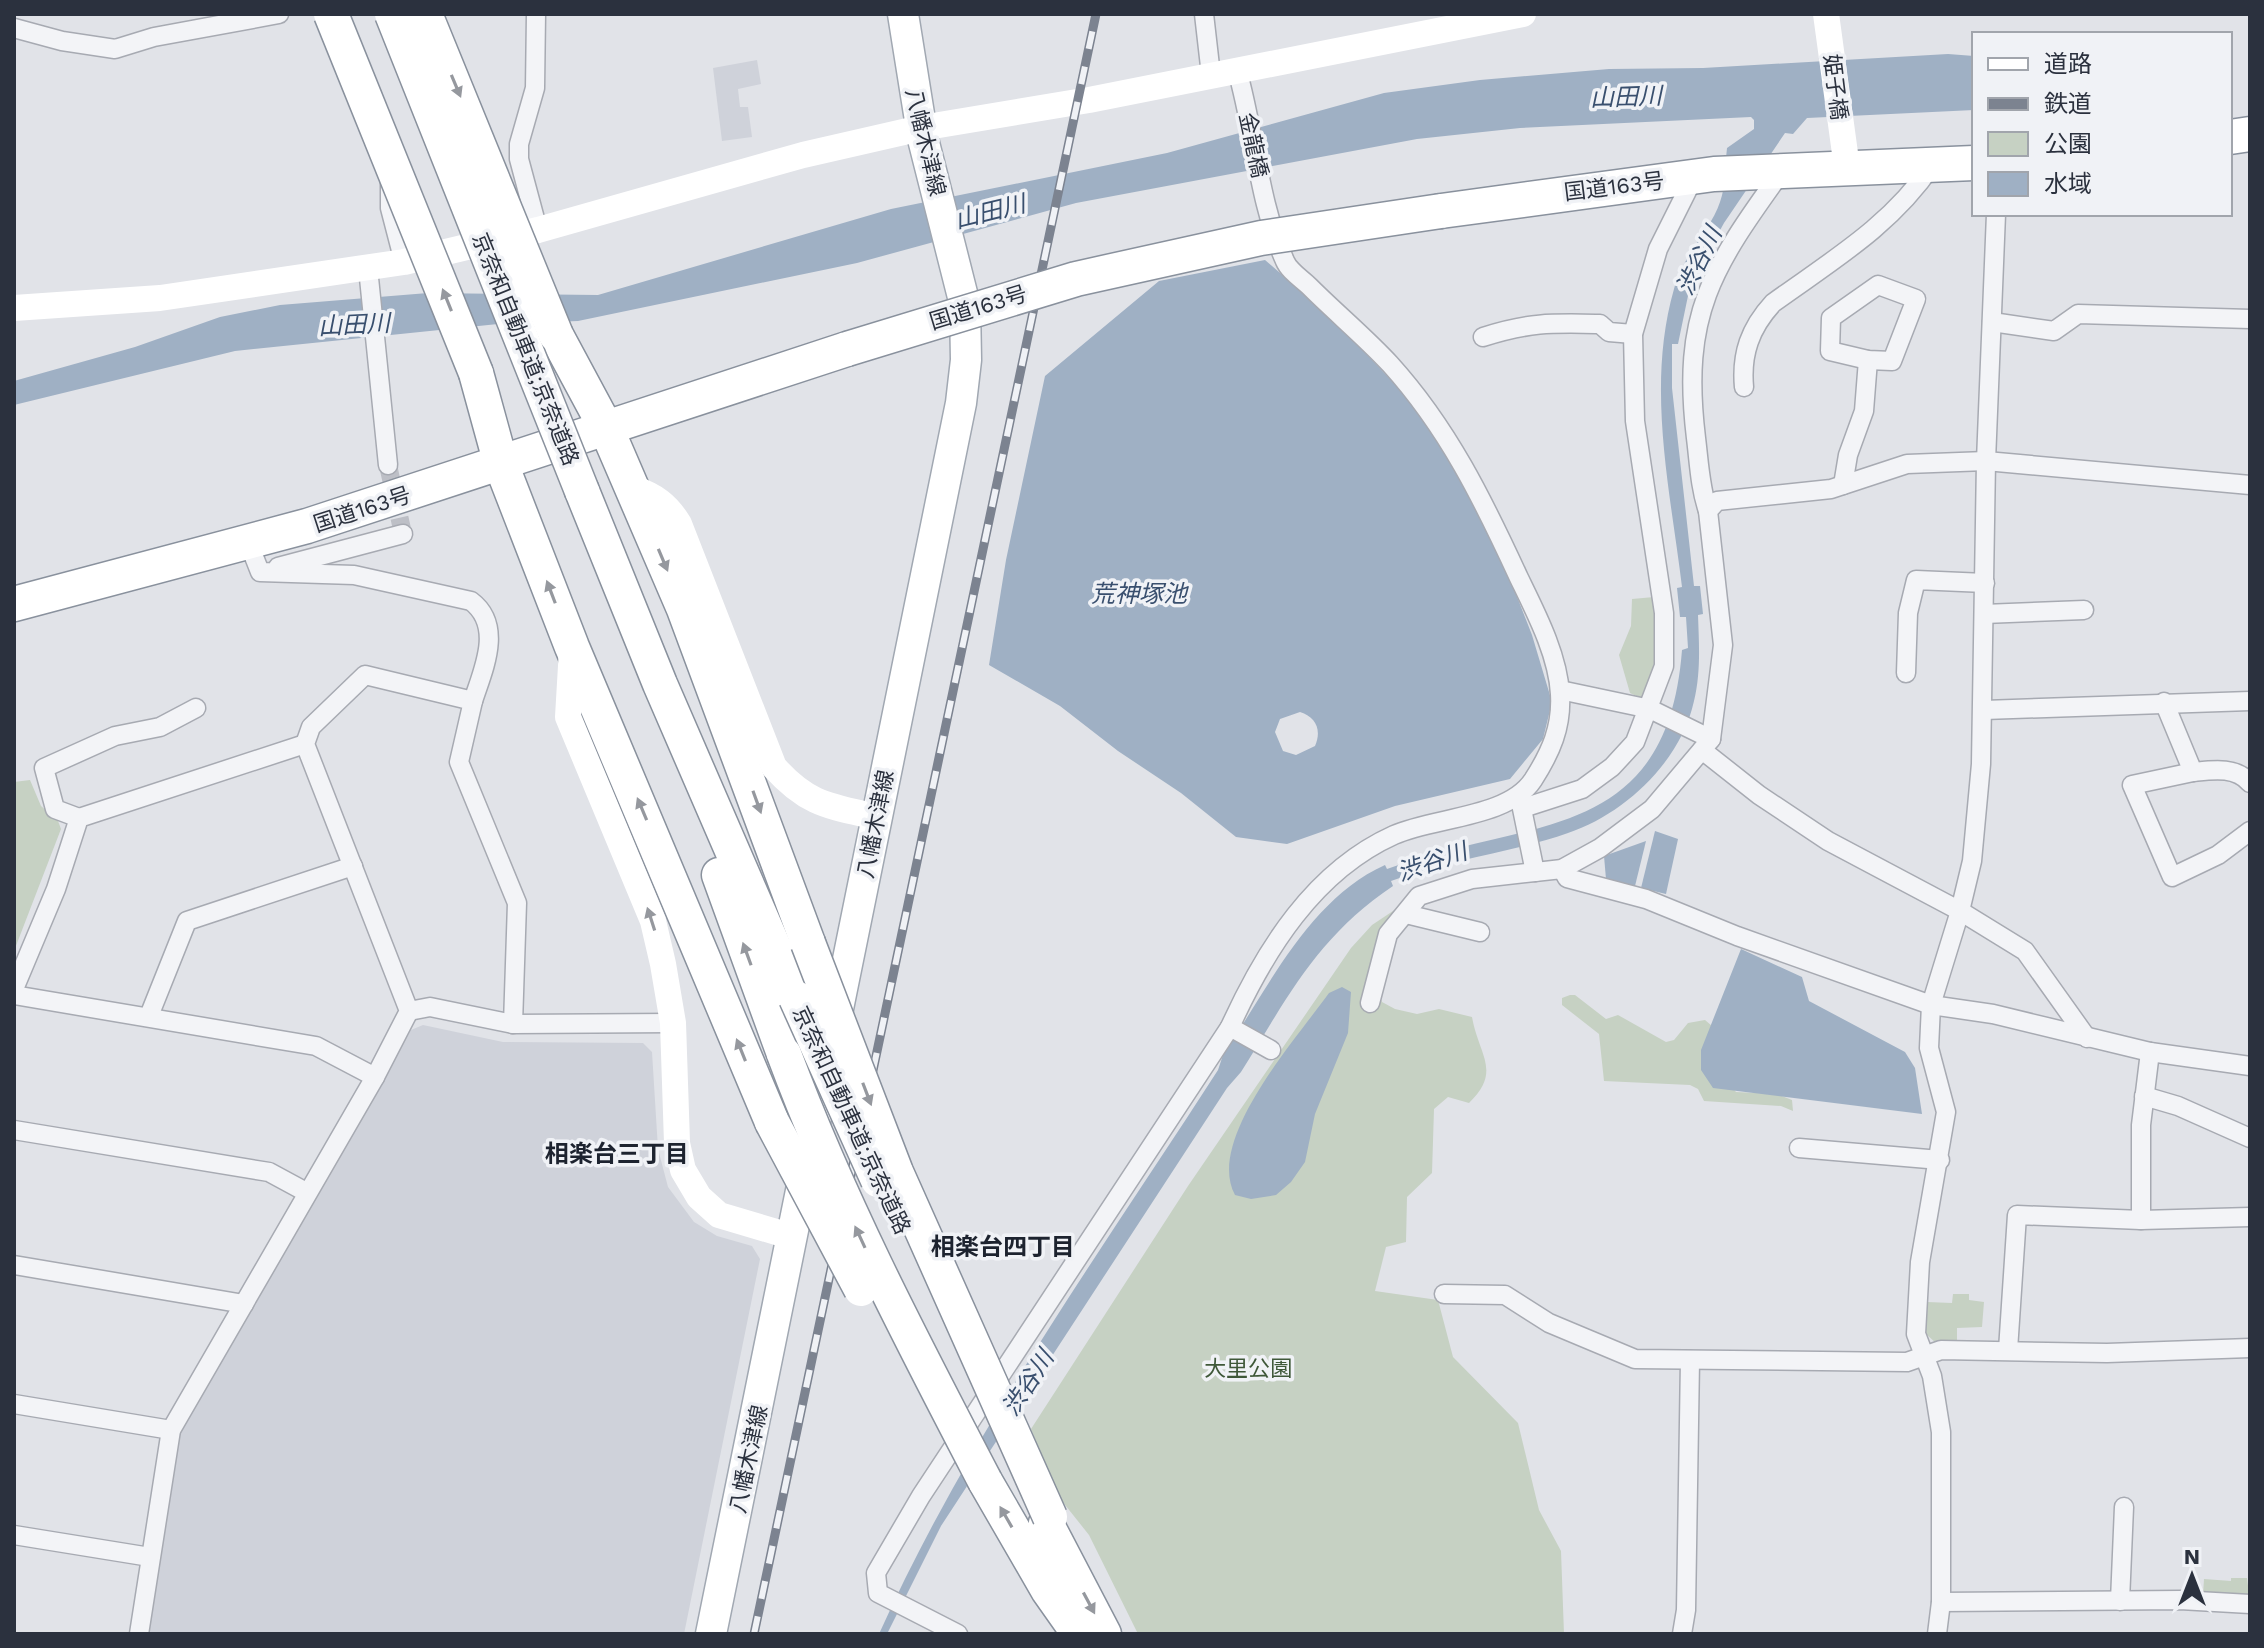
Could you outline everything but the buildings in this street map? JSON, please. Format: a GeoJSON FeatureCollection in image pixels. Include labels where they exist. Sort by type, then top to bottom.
{"type":"FeatureCollection","features":[{"type":"Feature","properties":{"kind":"highway"},"geometry":{"type":"LineString","coordinates":[[331,14],[481,388],[483,423],[472,448],[426,488]]}},
{"type":"Feature","properties":{"kind":"highway","name":"京奈和自動車道;京奈道路"},"geometry":{"type":"LineString","coordinates":[[392,14],[660,684],[837,1095],[1048,1520]]}},
{"type":"Feature","properties":{"kind":"highway"},"geometry":{"type":"LineString","coordinates":[[425,14],[556,335],[568,378],[607,430],[721,705],[896,1172],[1065,1559],[1104,1634]]}},
{"type":"Feature","properties":{"kind":"highway","name":"国道163号"},"geometry":{"type":"LineString","coordinates":[[14,604],[254,558],[426,488],[847,349],[1076,279],[1261,238],[1704,175],[1972,163]]}},
{"type":"Feature","properties":{"kind":"highway"},"geometry":{"type":"LineString","coordinates":[[526,529],[538,451],[568,378]]}},
{"type":"Feature","properties":{"kind":"highway"},"geometry":{"type":"LineString","coordinates":[[481,388],[538,451],[545,465],[530,490],[526,529],[572,647],[772,1122],[863,1293],[985,1481]]}},
{"type":"Feature","properties":{"kind":"highway"},"geometry":{"type":"LineString","coordinates":[[631,484],[630,461],[639,437],[671,409]]}},
{"type":"Feature","properties":{"kind":"highway"},"geometry":{"type":"LineString","coordinates":[[538,451],[599,456],[631,484]]}},
{"type":"Feature","properties":{"kind":"highway"},"geometry":{"type":"LineString","coordinates":[[426,488],[460,486],[487,493],[526,529]]}},
{"type":"Feature","properties":{"kind":"highway","name":"京奈和自動車道;京奈道路"},"geometry":{"type":"LineString","coordinates":[[660,684],[717,871],[829,1169],[875,1269],[985,1481],[1027,1554],[1079,1634]]}},
{"type":"Feature","properties":{"kind":"main road","name":"八幡木津線"},"geometry":{"type":"LineString","coordinates":[[711,1634],[961,403],[968,325],[921,128],[903,14]]}},
{"type":"Feature","properties":{"kind":"street"},"geometry":{"type":"LineString","coordinates":[[14,28],[62,41],[115,49],[169,34],[279,14]]}},
{"type":"Feature","properties":{"kind":"street"},"geometry":{"type":"LineString","coordinates":[[349,14],[391,121],[390,208],[404,262]]}},
{"type":"Feature","properties":{"kind":"street"},"geometry":{"type":"LineString","coordinates":[[536,14],[535,88],[519,144],[519,159],[538,230]]}},
{"type":"Feature","properties":{"kind":"street","name":"金龍橋"},"geometry":{"type":"LineString","coordinates":[[1204,14],[1230,75],[1286,264],[1387,362],[1431,411],[1488,508],[1541,625],[1560,690],[1558,732],[1522,807]]}},
{"type":"Feature","properties":{"kind":"street"},"geometry":{"type":"LineString","coordinates":[[14,308],[160,298],[369,276],[404,262],[538,230],[803,155],[921,128],[1230,75],[1523,14]]}},
{"type":"Feature","properties":{"kind":"street","name":"姫子橋"},"geometry":{"type":"LineString","coordinates":[[1828,27],[1847,168]]}},
{"type":"Feature","properties":{"kind":"street"},"geometry":{"type":"LineString","coordinates":[[1744,387],[1744,357],[1761,316],[1773,303],[1886,222],[1909,198],[1932,165]]}},
{"type":"Feature","properties":{"kind":"street"},"geometry":{"type":"LineString","coordinates":[[1370,1003],[1388,934],[1419,896],[1441,887],[1534,866],[1562,869],[1600,848],[1652,809],[1705,741],[1723,645],[1691,396],[1695,332],[1708,286],[1730,242],[1781,170]]}},
{"type":"Feature","properties":{"kind":"street"},"geometry":{"type":"LineString","coordinates":[[958,1634],[878,1593],[876,1573],[921,1496],[1230,1027],[1267,954],[1317,889],[1345,862],[1395,834],[1522,807],[1582,789],[1612,767],[1635,742],[1654,711],[1666,647],[1635,421],[1633,334],[1658,249],[1704,175]]}},
{"type":"Feature","properties":{"kind":"street"},"geometry":{"type":"LineString","coordinates":[[1937,1634],[1941,1602],[1941,1432],[1925,1355],[1916,1334],[1920,1262],[1946,1112],[1929,1048],[1931,1005],[1972,861],[1984,710],[1986,461],[1996,216]]}},
{"type":"Feature","properties":{"kind":"street"},"geometry":{"type":"LineString","coordinates":[[369,276],[388,465]]}},
{"type":"Feature","properties":{"kind":"street"},"geometry":{"type":"LineString","coordinates":[[1878,285],[1916,299],[1892,361],[1868,360],[1830,351],[1831,318],[1878,285]]}},
{"type":"Feature","properties":{"kind":"street"},"geometry":{"type":"LineString","coordinates":[[1992,322],[2054,331],[2078,314],[2250,319]]}},
{"type":"Feature","properties":{"kind":"street"},"geometry":{"type":"LineString","coordinates":[[1483,337],[1524,324],[1538,323],[1600,324],[1609,332],[1633,334]]}},
{"type":"Feature","properties":{"kind":"street"},"geometry":{"type":"LineString","coordinates":[[1843,485],[1848,455],[1864,411],[1868,360]]}},
{"type":"Feature","properties":{"kind":"street"},"geometry":{"type":"LineString","coordinates":[[1708,511],[1717,501],[1789,496],[1843,485],[1907,464],[1986,461],[2250,485]]}},
{"type":"Feature","properties":{"kind":"street"},"geometry":{"type":"LineString","coordinates":[[631,484],[670,509],[679,524],[774,767],[795,791],[821,804],[877,817]]}},
{"type":"Feature","properties":{"kind":"street"},"geometry":{"type":"LineString","coordinates":[[254,558],[403,534]]}},
{"type":"Feature","properties":{"kind":"street"},"geometry":{"type":"LineString","coordinates":[[254,558],[354,575],[471,601],[480,608],[489,637],[488,652],[459,762],[517,903],[513,1024]]}},
{"type":"Feature","properties":{"kind":"street"},"geometry":{"type":"LineString","coordinates":[[1906,673],[1908,613],[1916,580],[1985,583]]}},
{"type":"Feature","properties":{"kind":"street"},"geometry":{"type":"LineString","coordinates":[[1984,614],[2084,610]]}},
{"type":"Feature","properties":{"kind":"street"},"geometry":{"type":"LineString","coordinates":[[572,647],[568,717],[653,921],[673,1023],[677,1143],[683,1170],[699,1197],[719,1215],[793,1237]]}},
{"type":"Feature","properties":{"kind":"street"},"geometry":{"type":"LineString","coordinates":[[139,1634],[171,1430],[375,1077],[409,1011],[305,744],[311,727],[365,675],[473,701]]}},
{"type":"Feature","properties":{"kind":"street"},"geometry":{"type":"LineString","coordinates":[[1560,690],[1654,711],[1705,741],[1759,795],[1828,841],[1960,911],[2025,951],[2087,1038]]}},
{"type":"Feature","properties":{"kind":"street"},"geometry":{"type":"LineString","coordinates":[[1984,710],[2250,701]]}},
{"type":"Feature","properties":{"kind":"street"},"geometry":{"type":"LineString","coordinates":[[2164,702],[2193,772]]}},
{"type":"Feature","properties":{"kind":"street"},"geometry":{"type":"LineString","coordinates":[[196,708],[160,727],[115,736],[44,768],[55,809],[79,818],[305,744]]}},
{"type":"Feature","properties":{"kind":"street"},"geometry":{"type":"LineString","coordinates":[[2250,783],[2245,777],[2221,769],[2132,785],[2172,877],[2218,855],[2250,831]]}},
{"type":"Feature","properties":{"kind":"street"},"geometry":{"type":"LineString","coordinates":[[1522,807],[1534,866]]}},
{"type":"Feature","properties":{"kind":"street"},"geometry":{"type":"LineString","coordinates":[[14,989],[56,889],[79,818]]}},
{"type":"Feature","properties":{"kind":"street"},"geometry":{"type":"LineString","coordinates":[[149,1016],[187,921],[353,866]]}},
{"type":"Feature","properties":{"kind":"street"},"geometry":{"type":"LineString","coordinates":[[1562,869],[1567,878],[1646,899],[1737,936],[1931,1005],[1993,1014],[2150,1052],[2250,1066]]}},
{"type":"Feature","properties":{"kind":"street"},"geometry":{"type":"LineString","coordinates":[[1406,914],[1480,932]]}},
{"type":"Feature","properties":{"kind":"street"},"geometry":{"type":"LineString","coordinates":[[14,995],[316,1046],[375,1077]]}},
{"type":"Feature","properties":{"kind":"street"},"geometry":{"type":"LineString","coordinates":[[409,1011],[430,1007],[513,1024],[673,1023]]}},
{"type":"Feature","properties":{"kind":"street"},"geometry":{"type":"LineString","coordinates":[[1230,1027],[1271,1050]]}},
{"type":"Feature","properties":{"kind":"street"},"geometry":{"type":"LineString","coordinates":[[2141,1220],[2144,1096],[2150,1052]]}},
{"type":"Feature","properties":{"kind":"street"},"geometry":{"type":"LineString","coordinates":[[2144,1096],[2178,1106],[2250,1138]]}},
{"type":"Feature","properties":{"kind":"street"},"geometry":{"type":"LineString","coordinates":[[14,1130],[269,1172],[306,1192]]}},
{"type":"Feature","properties":{"kind":"street"},"geometry":{"type":"LineString","coordinates":[[1799,1148],[1940,1160]]}},
{"type":"Feature","properties":{"kind":"street"},"geometry":{"type":"LineString","coordinates":[[2008,1350],[2017,1215],[2141,1220],[2250,1217]]}},
{"type":"Feature","properties":{"kind":"street"},"geometry":{"type":"LineString","coordinates":[[14,1265],[244,1304]]}},
{"type":"Feature","properties":{"kind":"street"},"geometry":{"type":"LineString","coordinates":[[1444,1294],[1505,1295],[1549,1323],[1635,1359],[1907,1362],[1941,1350],[2107,1353],[2250,1348]]}},
{"type":"Feature","properties":{"kind":"street"},"geometry":{"type":"LineString","coordinates":[[1682,1634],[1686,1610],[1690,1360]]}},
{"type":"Feature","properties":{"kind":"street"},"geometry":{"type":"LineString","coordinates":[[14,1404],[171,1430]]}},
{"type":"Feature","properties":{"kind":"street"},"geometry":{"type":"LineString","coordinates":[[2120,1601],[2124,1507]]}},
{"type":"Feature","properties":{"kind":"street"},"geometry":{"type":"LineString","coordinates":[[14,1535],[150,1557]]}},
{"type":"Feature","properties":{"kind":"street"},"geometry":{"type":"LineString","coordinates":[[1941,1602],[2180,1600],[2250,1604]]}},
{"type":"Feature","properties":{"kind":"shaded area"},"geometry":{"type":"Polygon","coordinates":[[[757,60],[761,84],[738,89],[740,107],[748,107],[752,137],[722,141],[713,68],[757,60]]]}},
{"type":"Feature","properties":{"kind":"shaded area"},"geometry":{"type":"Polygon","coordinates":[[[423,1025],[503,1042],[643,1043],[652,1052],[658,1149],[668,1187],[694,1222],[717,1236],[752,1246],[760,1259],[684,1634],[148,1634],[179,1433],[411,1030],[423,1025]]]}},
{"type":"Feature","properties":{"kind":"green space"},"geometry":{"type":"Polygon","coordinates":[[[1654,597],[1660,642],[1649,702],[1630,693],[1619,655],[1631,626],[1632,599],[1654,597]]]}},
{"type":"Feature","properties":{"kind":"green space"},"geometry":{"type":"Polygon","coordinates":[[[30,780],[41,806],[58,821],[61,829],[14,951],[14,782],[30,780]]]}},
{"type":"Feature","properties":{"kind":"green space","name":"大里公園"},"geometry":{"type":"Polygon","coordinates":[[[1399,907],[1371,974],[1382,1002],[1395,1009],[1417,1014],[1439,1009],[1472,1017],[1486,1072],[1479,1092],[1469,1103],[1448,1097],[1434,1109],[1432,1173],[1407,1197],[1406,1242],[1386,1247],[1375,1291],[1438,1300],[1453,1357],[1518,1423],[1539,1510],[1561,1551],[1564,1634],[1138,1634],[1089,1535],[1058,1496],[1031,1429],[1188,1186],[1351,948],[1372,925],[1399,907]]]}},
{"type":"Feature","properties":{"kind":"green space"},"geometry":{"type":"Polygon","coordinates":[[[1575,995],[1606,1019],[1618,1015],[1666,1042],[1674,1040],[1688,1023],[1705,1020],[1712,1026],[1702,1050],[1736,1092],[1777,1094],[1792,1100],[1793,1111],[1781,1106],[1704,1101],[1698,1089],[1690,1085],[1604,1081],[1599,1034],[1562,1005],[1562,998],[1575,995]]]}},
{"type":"Feature","properties":{"kind":"green space"},"geometry":{"type":"Polygon","coordinates":[[[1953,1294],[1969,1294],[1969,1300],[1984,1302],[1982,1327],[1957,1328],[1957,1344],[1937,1344],[1925,1333],[1927,1302],[1952,1303],[1953,1294]]]}},
{"type":"Feature","properties":{"kind":"green space"},"geometry":{"type":"Polygon","coordinates":[[[2231,1578],[2247,1578],[2250,1601],[2203,1595],[2204,1579],[2231,1581],[2231,1578]]]}},
{"type":"Feature","properties":{"kind":"water"},"geometry":{"type":"Polygon","coordinates":[[[1948,54],[1972,56],[1972,110],[1807,118],[1793,134],[1785,133],[1724,223],[1702,263],[1689,291],[1678,344],[1672,344],[1672,388],[1694,586],[1700,586],[1703,614],[1698,615],[1699,658],[1694,701],[1677,744],[1648,782],[1610,813],[1546,840],[1391,881],[1393,886],[1344,926],[1324,947],[1241,1072],[1227,1088],[941,1526],[887,1634],[879,1634],[953,1487],[995,1416],[1218,1070],[1223,1055],[1274,975],[1312,923],[1358,880],[1385,865],[1387,869],[1582,813],[1619,791],[1649,759],[1671,713],[1682,650],[1688,648],[1686,617],[1680,617],[1677,588],[1682,587],[1663,438],[1661,400],[1666,326],[1678,276],[1720,202],[1727,148],[1754,129],[1754,120],[1751,117],[1520,128],[1417,139],[1076,203],[857,263],[578,321],[498,324],[235,351],[14,405],[14,381],[135,347],[220,317],[280,305],[428,293],[598,295],[891,209],[1167,153],[1384,93],[1480,80],[1609,69],[1703,68],[1948,54]]]}},
{"type":"Feature","properties":{"kind":"water","name":"荒神塚池"},"geometry":{"type":"Polygon","coordinates":[[[1265,260],[1333,319],[1392,381],[1429,426],[1500,553],[1532,635],[1552,702],[1543,739],[1510,779],[1395,806],[1287,844],[1236,837],[1181,793],[1118,751],[1060,706],[989,665],[1006,560],[1045,376],[1159,281],[1265,260]],[[1300,712],[1280,719],[1275,732],[1283,751],[1296,755],[1315,746],[1318,730],[1306,714],[1300,712]]]}},
{"type":"Feature","properties":{"kind":"water"},"geometry":{"type":"Polygon","coordinates":[[[1655,831],[1678,839],[1666,894],[1641,888],[1655,831]]]}},
{"type":"Feature","properties":{"kind":"water"},"geometry":{"type":"Polygon","coordinates":[[[1646,841],[1635,886],[1606,879],[1604,856],[1646,841]]]}},
{"type":"Feature","properties":{"kind":"water"},"geometry":{"type":"Polygon","coordinates":[[[1741,949],[1802,977],[1809,1001],[1905,1052],[1915,1068],[1922,1114],[1713,1088],[1701,1070],[1701,1050],[1741,949]]]}},
{"type":"Feature","properties":{"kind":"water"},"geometry":{"type":"Polygon","coordinates":[[[1342,987],[1351,992],[1348,1033],[1315,1114],[1305,1162],[1291,1182],[1276,1195],[1251,1199],[1235,1195],[1229,1172],[1233,1147],[1243,1119],[1277,1062],[1329,993],[1342,987]]]}},
{"type":"Feature","properties":{"kind":"tunnel"},"geometry":{"type":"LineString","coordinates":[[388,465],[403,534]]}},
{"type":"Feature","properties":{"kind":"railway"},"geometry":{"type":"LineString","coordinates":[[754,1634],[1096,14]]}},
{"type":"Feature","properties":{"kind":"district","name":"相楽台三丁目"},"geometry":{"type":"Point","coordinates":[617,1154]}},
{"type":"Feature","properties":{"kind":"district","name":"相楽台四丁目"},"geometry":{"type":"Point","coordinates":[1003,1247]}},
{"type":"Feature","properties":{"kind":"water label","name":"山田川"},"geometry":{"type":"Point","coordinates":[1626,97]}},
{"type":"Feature","properties":{"kind":"water label","name":"山田川"},"geometry":{"type":"Point","coordinates":[990,212]}},
{"type":"Feature","properties":{"kind":"water label","name":"渋谷川"},"geometry":{"type":"Point","coordinates":[1699,261]}},
{"type":"Feature","properties":{"kind":"water label","name":"山田川"},"geometry":{"type":"Point","coordinates":[354,325]}},
{"type":"Feature","properties":{"kind":"water label","name":"渋谷川"},"geometry":{"type":"Point","coordinates":[1432,862]}},
{"type":"Feature","properties":{"kind":"water label","name":"渋谷川"},"geometry":{"type":"Point","coordinates":[1028,1383]}}]}
